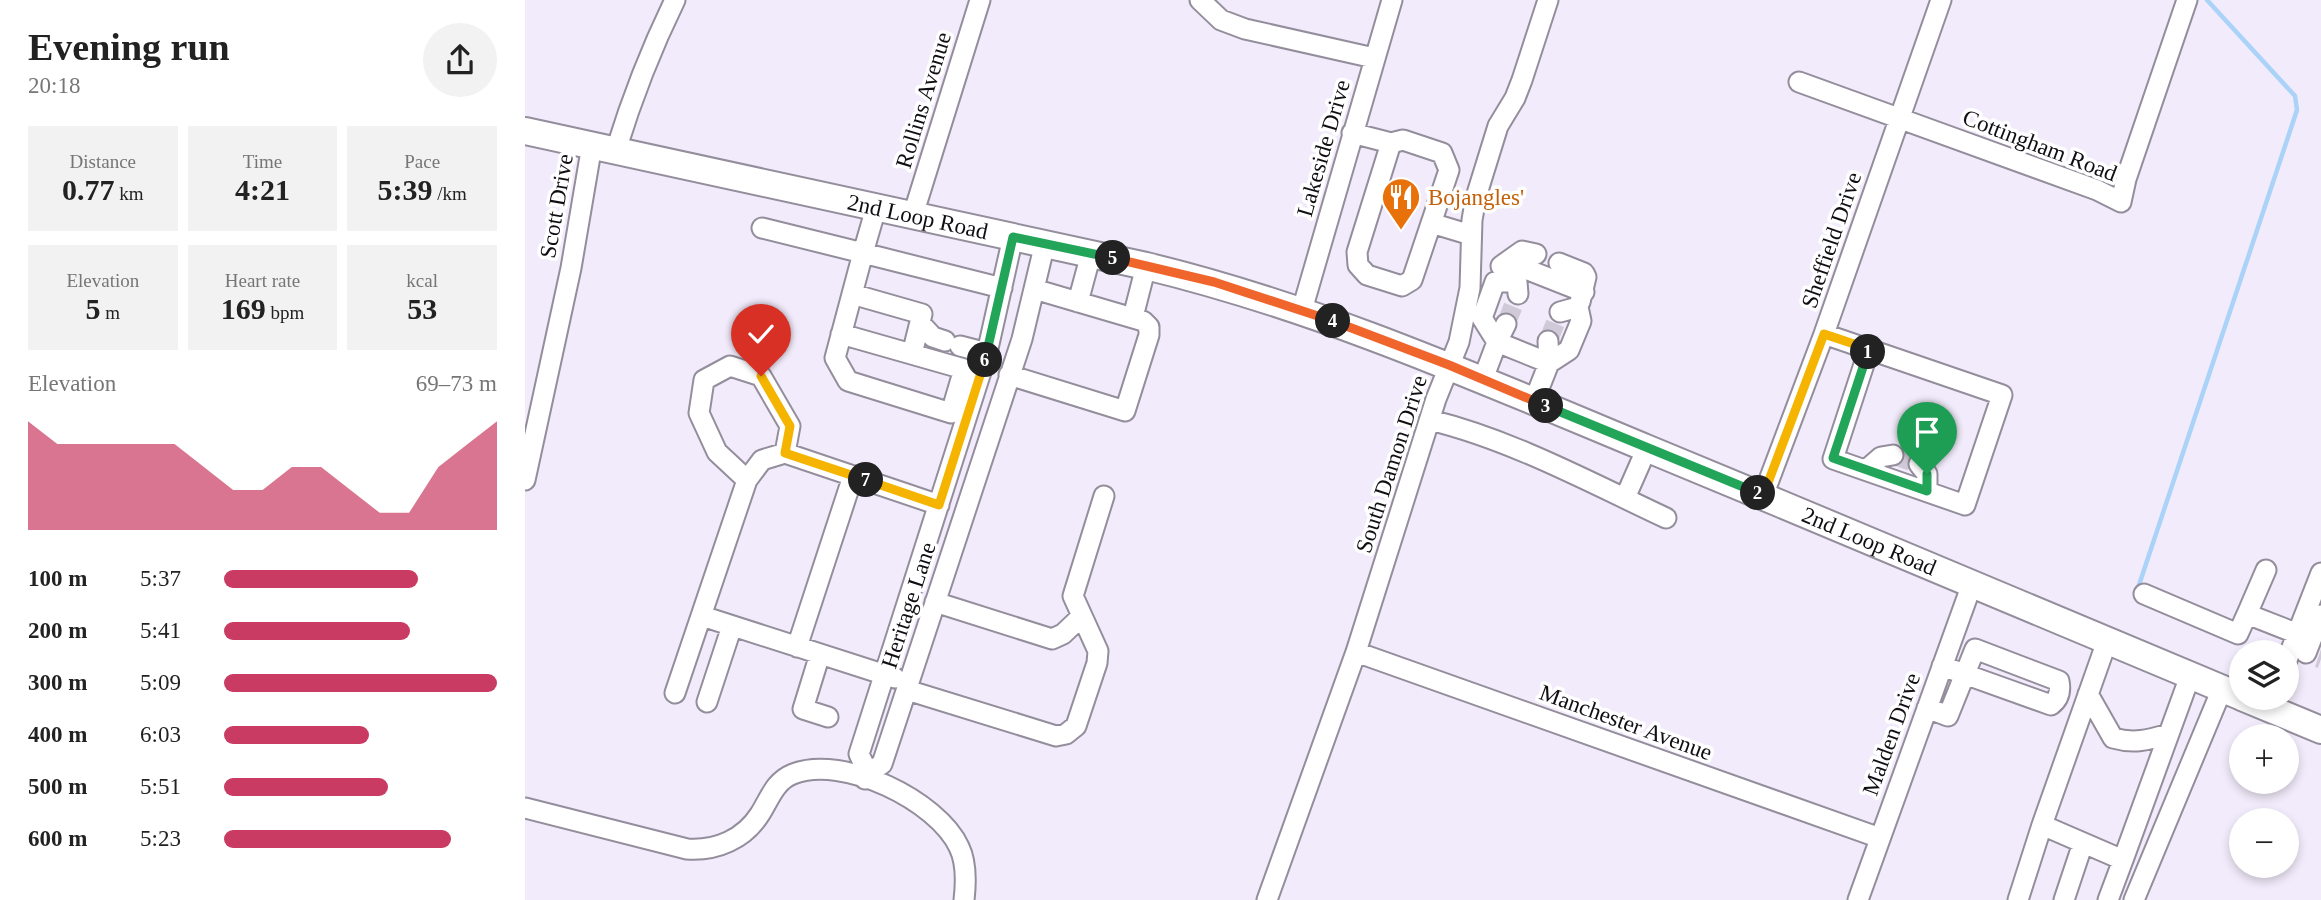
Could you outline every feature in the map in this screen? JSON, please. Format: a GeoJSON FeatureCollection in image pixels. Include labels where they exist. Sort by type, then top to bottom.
{"type":"FeatureCollection","features":[{"type":"Feature","properties":{"kind":"main road","name":"2nd Loop Road"},"geometry":{"type":"LineString","coordinates":[[525,131],[1146,266],[1214,282],[1302,310],[1449,365],[2229,690]]}},
{"type":"Feature","properties":{"kind":"main road","name":"2nd Loop Road"},"geometry":{"type":"LineString","coordinates":[[2277,710],[2321,730]]}},
{"type":"Feature","properties":{"kind":"street","name":"Scott Drive"},"geometry":{"type":"LineString","coordinates":[[525,480],[571,268],[604,148],[675,0]]}},
{"type":"Feature","properties":{"kind":"street","name":"Rollins Avenue"},"geometry":{"type":"LineString","coordinates":[[912,215],[980,0]]}},
{"type":"Feature","properties":{"kind":"street"},"geometry":{"type":"LineString","coordinates":[[1201,0],[1221,20],[1245,29],[1374,58]]}},
{"type":"Feature","properties":{"kind":"street","name":"Lakeside Drive"},"geometry":{"type":"LineString","coordinates":[[1302,310],[1392,0]]}},
{"type":"Feature","properties":{"kind":"street","name":"South Damon Drive"},"geometry":{"type":"LineString","coordinates":[[1268,900],[1356,652],[1430,420],[1459,342],[1470,288],[1474,209],[1485,166],[1498,126],[1522,80],[1548,0]]}},
{"type":"Feature","properties":{"kind":"street","name":"Sheffield Drive"},"geometry":{"type":"LineString","coordinates":[[1763,496],[1824,334],[1941,0]]}},
{"type":"Feature","properties":{"kind":"street","name":"Cottingham Road"},"geometry":{"type":"LineString","coordinates":[[1900,119],[2097,190],[2122,202],[2126,179],[2187,0]]}},
{"type":"Feature","properties":{"kind":"street"},"geometry":{"type":"LineString","coordinates":[[1799,82],[1900,119]]}},
{"type":"Feature","properties":{"kind":"street"},"geometry":{"type":"LineString","coordinates":[[1352,133],[1391,143],[1403,141],[1442,153],[1448,170],[1412,280],[1402,286],[1367,275],[1358,265],[1357,252],[1391,143]]}},
{"type":"Feature","properties":{"kind":"street"},"geometry":{"type":"LineString","coordinates":[[841,334],[964,369],[959,415],[848,381],[835,358],[841,334],[863,253],[876,208]]}},
{"type":"Feature","properties":{"kind":"street"},"geometry":{"type":"LineString","coordinates":[[1431,223],[1471,235]]}},
{"type":"Feature","properties":{"kind":"street"},"geometry":{"type":"LineString","coordinates":[[762,228],[1002,288]]}},
{"type":"Feature","properties":{"kind":"street","name":"Heritage Lane"},"geometry":{"type":"LineString","coordinates":[[1013,237],[987,353],[959,415],[939,505],[859,754],[866,776],[882,764],[1009,375],[1045,243]]}},
{"type":"Feature","properties":{"kind":"street"},"geometry":{"type":"LineString","coordinates":[[1078,302],[1091,254]]}},
{"type":"Feature","properties":{"kind":"street"},"geometry":{"type":"LineString","coordinates":[[1559,263],[1584,273],[1587,277],[1574,304]]}},
{"type":"Feature","properties":{"kind":"street"},"geometry":{"type":"LineString","coordinates":[[1133,317],[1146,266]]}},
{"type":"Feature","properties":{"kind":"street"},"geometry":{"type":"LineString","coordinates":[[1471,268],[1513,273],[1574,304],[1581,321],[1569,350],[1549,363]]}},
{"type":"Feature","properties":{"kind":"street"},"geometry":{"type":"LineString","coordinates":[[1513,273],[1482,318],[1497,342],[1549,363]]}},
{"type":"Feature","properties":{"kind":"street"},"geometry":{"type":"LineString","coordinates":[[1009,375],[1125,411],[1149,335],[1149,327],[1133,317],[1034,289]]}},
{"type":"Feature","properties":{"kind":"street"},"geometry":{"type":"LineString","coordinates":[[852,294],[922,314],[912,354]]}},
{"type":"Feature","properties":{"kind":"street"},"geometry":{"type":"LineString","coordinates":[[920,323],[933,337],[987,353]]}},
{"type":"Feature","properties":{"kind":"street"},"geometry":{"type":"LineString","coordinates":[[1483,379],[1506,324]]}},
{"type":"Feature","properties":{"kind":"street"},"geometry":{"type":"LineString","coordinates":[[1824,334],[1869,349],[2002,395],[1965,505],[1833,458],[1869,349]]}},
{"type":"Feature","properties":{"kind":"street"},"geometry":{"type":"LineString","coordinates":[[1534,401],[1549,363],[1548,341]]}},
{"type":"Feature","properties":{"kind":"street"},"geometry":{"type":"LineString","coordinates":[[747,480],[717,452],[699,413],[704,380],[730,366],[761,376],[790,426],[785,453]]}},
{"type":"Feature","properties":{"kind":"street"},"geometry":{"type":"LineString","coordinates":[[1430,420],[1490,438],[1666,518]]}},
{"type":"Feature","properties":{"kind":"street"},"geometry":{"type":"LineString","coordinates":[[1625,498],[1647,448]]}},
{"type":"Feature","properties":{"kind":"street"},"geometry":{"type":"LineString","coordinates":[[675,693],[747,480],[762,460],[785,453],[939,505]]}},
{"type":"Feature","properties":{"kind":"street"},"geometry":{"type":"LineString","coordinates":[[1866,470],[1881,457],[1893,455]]}},
{"type":"Feature","properties":{"kind":"street"},"geometry":{"type":"LineString","coordinates":[[1919,464],[1927,474],[1927,491]]}},
{"type":"Feature","properties":{"kind":"street"},"geometry":{"type":"LineString","coordinates":[[797,647],[853,476]]}},
{"type":"Feature","properties":{"kind":"street"},"geometry":{"type":"LineString","coordinates":[[702,616],[884,675],[908,686],[1056,736],[1066,734],[1076,726],[1097,663],[1098,651],[1073,596],[1104,496]]}},
{"type":"Feature","properties":{"kind":"street"},"geometry":{"type":"LineString","coordinates":[[2144,594],[2238,635],[2266,570]]}},
{"type":"Feature","properties":{"kind":"street"},"geometry":{"type":"LineString","coordinates":[[2300,651],[2321,573]]}},
{"type":"Feature","properties":{"kind":"street","name":"Malden Drive"},"geometry":{"type":"LineString","coordinates":[[1858,900],[1972,584]]}},
{"type":"Feature","properties":{"kind":"street"},"geometry":{"type":"LineString","coordinates":[[935,601],[1052,639],[1063,634],[1082,616]]}},
{"type":"Feature","properties":{"kind":"street"},"geometry":{"type":"LineString","coordinates":[[2247,614],[2300,651]]}},
{"type":"Feature","properties":{"kind":"street"},"geometry":{"type":"LineString","coordinates":[[2300,651],[2321,615]]}},
{"type":"Feature","properties":{"kind":"street"},"geometry":{"type":"LineString","coordinates":[[708,702],[731,626]]}},
{"type":"Feature","properties":{"kind":"street"},"geometry":{"type":"LineString","coordinates":[[2018,900],[2108,641]]}},
{"type":"Feature","properties":{"kind":"street","name":"Manchester Avenue"},"geometry":{"type":"LineString","coordinates":[[1356,652],[1880,838]]}},
{"type":"Feature","properties":{"kind":"street"},"geometry":{"type":"LineString","coordinates":[[821,654],[803,709],[828,717]]}},
{"type":"Feature","properties":{"kind":"street"},"geometry":{"type":"LineString","coordinates":[[1927,708],[1948,716],[1965,674],[1942,666]]}},
{"type":"Feature","properties":{"kind":"street"},"geometry":{"type":"LineString","coordinates":[[2108,900],[2190,676]]}},
{"type":"Feature","properties":{"kind":"street"},"geometry":{"type":"LineString","coordinates":[[2088,694],[2113,738],[2143,742],[2169,734]]}},
{"type":"Feature","properties":{"kind":"street"},"geometry":{"type":"LineString","coordinates":[[2134,900],[2243,710]]}},
{"type":"Feature","properties":{"kind":"street"},"geometry":{"type":"LineString","coordinates":[[525,808],[695,849],[721,845],[741,836],[760,814],[777,785],[794,773],[822,770],[866,776],[923,806],[937,817],[955,838],[964,862],[964,900]]}},
{"type":"Feature","properties":{"kind":"street"},"geometry":{"type":"LineString","coordinates":[[2042,825],[2123,860]]}},
{"type":"Feature","properties":{"kind":"street"},"geometry":{"type":"LineString","coordinates":[[2064,900],[2083,843]]}},
{"type":"Feature","properties":{"kind":"waterway"},"geometry":{"type":"LineString","coordinates":[[2139,585],[2297,110],[2295,96],[2207,0]]}},
{"type":"Feature","properties":{"kind":"tunnel"},"geometry":{"type":"LineString","coordinates":[[1506,324],[1518,294]]}},
{"type":"Feature","properties":{"kind":"tunnel"},"geometry":{"type":"LineString","coordinates":[[1548,341],[1560,312]]}},
{"type":"Feature","properties":{"kind":"tunnel"},"geometry":{"type":"LineString","coordinates":[[1893,455],[1919,464]]}},
{"type":"Feature","properties":{"kind":"place","name":"Bojangles'"},"geometry":{"type":"Point","coordinates":[1401,231]}},
{"type":"Feature","properties":{"kind":"route"},"geometry":{"type":"LineString","coordinates":[[761,376],[790,426],[785,453],[939,505],[987,353],[1013,237],[1214,282],[1302,310],[1449,365],[1763,496],[1824,334],[1869,349],[1833,458],[1927,491],[1927,474]]}}]}
